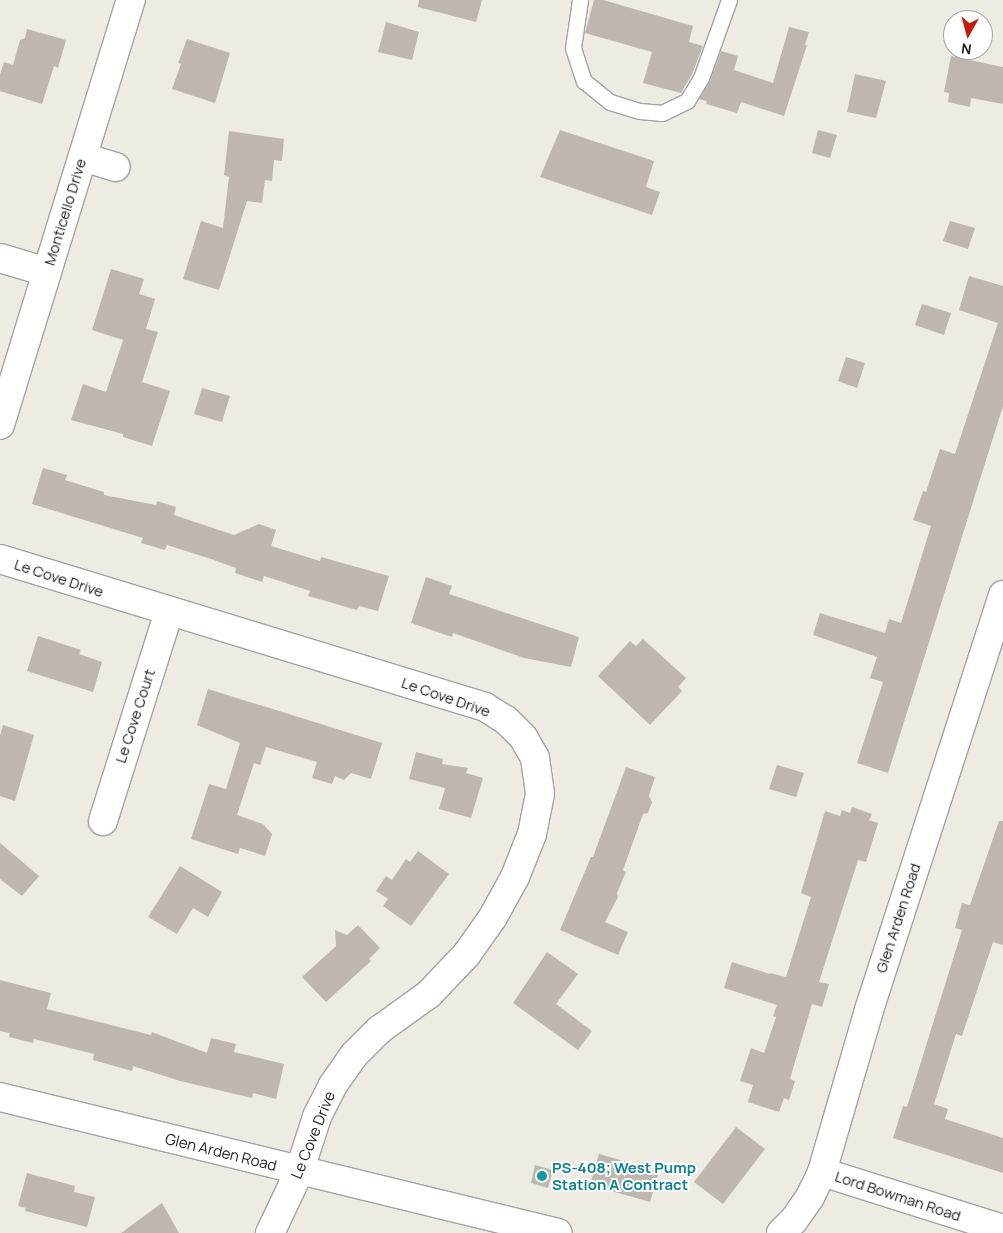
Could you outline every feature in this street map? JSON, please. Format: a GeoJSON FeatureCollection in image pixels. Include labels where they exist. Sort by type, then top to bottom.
{"type":"FeatureCollection","features":[{"type":"Feature","properties":{"kind":"street","name":"Monticello Drive"},"geometry":{"type":"LineString","coordinates":[[0,425],[131,0]]}},
{"type":"Feature","properties":{"kind":"street"},"geometry":{"type":"LineString","coordinates":[[83,157],[116,167]]}},
{"type":"Feature","properties":{"kind":"street"},"geometry":{"type":"LineString","coordinates":[[0,258],[47,272]]}},
{"type":"Feature","properties":{"kind":"street","name":"Le Cove Drive"},"geometry":{"type":"LineString","coordinates":[[0,559],[485,707],[506,720],[523,737],[535,758],[540,794],[532,834],[515,877],[493,917],[467,954],[429,994],[379,1030],[354,1055],[333,1085],[317,1117],[299,1172],[270,1233]]}},
{"type":"Feature","properties":{"kind":"street","name":"Glen Arden Road"},"geometry":{"type":"LineString","coordinates":[[781,1233],[794,1220],[810,1197],[822,1172],[868,1010],[1003,595]]}},
{"type":"Feature","properties":{"kind":"street","name":"Le Cove Court"},"geometry":{"type":"LineString","coordinates":[[103,821],[169,612]]}},
{"type":"Feature","properties":{"kind":"street","name":"Glen Arden Road"},"geometry":{"type":"LineString","coordinates":[[0,1098],[299,1172],[505,1218],[558,1233]]}},
{"type":"Feature","properties":{"kind":"street","name":"Lord Bowman Road"},"geometry":{"type":"LineString","coordinates":[[822,1172],[1003,1229]]}},
{"type":"Feature","properties":{"kind":"lane"},"geometry":{"type":"LineString","coordinates":[[580,0],[573,48],[584,81],[610,102],[640,111],[662,113],[687,101],[696,85],[729,0]]}},
{"type":"Feature","properties":{"kind":"building"},"geometry":{"type":"Polygon","coordinates":[[[419,0],[482,0],[476,22],[418,7],[419,0]]]}},
{"type":"Feature","properties":{"kind":"building"},"geometry":{"type":"Polygon","coordinates":[[[594,0],[603,0],[693,26],[689,42],[703,46],[692,74],[681,93],[643,83],[652,52],[585,33],[594,0]]]}},
{"type":"Feature","properties":{"kind":"building"},"geometry":{"type":"Polygon","coordinates":[[[386,22],[419,32],[412,60],[378,52],[386,22]]]}},
{"type":"Feature","properties":{"kind":"building"},"geometry":{"type":"Polygon","coordinates":[[[789,27],[809,32],[805,45],[807,45],[784,116],[741,102],[737,113],[706,104],[707,101],[699,99],[710,81],[721,51],[738,56],[734,70],[773,83],[789,27]]]}},
{"type":"Feature","properties":{"kind":"building"},"geometry":{"type":"Polygon","coordinates":[[[27,29],[66,40],[58,68],[54,66],[42,104],[0,91],[0,75],[4,62],[13,65],[20,40],[25,38],[27,29]]]}},
{"type":"Feature","properties":{"kind":"building"},"geometry":{"type":"Polygon","coordinates":[[[187,39],[230,53],[215,103],[172,89],[181,64],[178,63],[187,39]]]}},
{"type":"Feature","properties":{"kind":"building"},"geometry":{"type":"Polygon","coordinates":[[[950,60],[970,60],[1003,67],[1003,104],[971,98],[970,107],[948,102],[949,93],[944,92],[950,60]]]}},
{"type":"Feature","properties":{"kind":"building"},"geometry":{"type":"Polygon","coordinates":[[[855,74],[886,81],[876,118],[847,112],[855,74]]]}},
{"type":"Feature","properties":{"kind":"building"},"geometry":{"type":"Polygon","coordinates":[[[560,130],[654,161],[646,187],[660,192],[652,215],[540,177],[560,130]]]}},
{"type":"Feature","properties":{"kind":"building"},"geometry":{"type":"Polygon","coordinates":[[[818,130],[837,135],[830,158],[812,153],[818,130]]]}},
{"type":"Feature","properties":{"kind":"building"},"geometry":{"type":"Polygon","coordinates":[[[229,131],[284,139],[282,161],[274,160],[272,181],[265,180],[262,203],[247,201],[219,290],[183,279],[201,221],[223,228],[229,177],[224,175],[229,131]]]}},
{"type":"Feature","properties":{"kind":"building"},"geometry":{"type":"Polygon","coordinates":[[[950,221],[975,228],[968,249],[943,241],[950,221]]]}},
{"type":"Feature","properties":{"kind":"building"},"geometry":{"type":"Polygon","coordinates":[[[111,269],[144,279],[139,294],[155,299],[146,329],[158,332],[142,382],[170,391],[152,446],[123,437],[123,434],[71,420],[83,384],[106,392],[123,340],[92,330],[111,269]]]}},
{"type":"Feature","properties":{"kind":"building"},"geometry":{"type":"Polygon","coordinates":[[[969,276],[1003,286],[1003,406],[888,773],[857,763],[883,682],[870,678],[877,657],[813,635],[820,613],[885,633],[889,619],[901,623],[931,526],[913,520],[923,491],[926,492],[940,449],[955,454],[998,323],[959,310],[969,276]]]}},
{"type":"Feature","properties":{"kind":"building"},"geometry":{"type":"Polygon","coordinates":[[[922,304],[951,313],[944,335],[915,325],[922,304]]]}},
{"type":"Feature","properties":{"kind":"building"},"geometry":{"type":"Polygon","coordinates":[[[846,357],[865,363],[857,388],[838,381],[846,357]]]}},
{"type":"Feature","properties":{"kind":"building"},"geometry":{"type":"Polygon","coordinates":[[[202,388],[230,396],[222,422],[194,414],[202,388]]]}},
{"type":"Feature","properties":{"kind":"building"},"geometry":{"type":"Polygon","coordinates":[[[43,468],[67,475],[65,480],[104,492],[104,495],[156,505],[157,501],[176,507],[174,515],[234,535],[259,524],[276,530],[271,546],[320,561],[321,557],[389,576],[378,611],[359,606],[357,610],[308,596],[310,591],[264,576],[262,582],[235,573],[236,568],[211,559],[167,545],[165,550],[141,543],[143,538],[32,504],[43,468]]]}},
{"type":"Feature","properties":{"kind":"building"},"geometry":{"type":"Polygon","coordinates":[[[426,577],[452,586],[449,594],[579,637],[571,667],[524,658],[453,633],[452,637],[411,623],[426,577]]]}},
{"type":"Feature","properties":{"kind":"building"},"geometry":{"type":"Polygon","coordinates":[[[38,636],[81,650],[79,654],[102,662],[93,692],[27,671],[38,636]]]}},
{"type":"Feature","properties":{"kind":"building"},"geometry":{"type":"Polygon","coordinates":[[[643,639],[686,678],[678,687],[682,691],[650,725],[598,676],[630,641],[636,646],[643,639]]]}},
{"type":"Feature","properties":{"kind":"building"},"geometry":{"type":"Polygon","coordinates":[[[208,689],[382,743],[371,779],[351,773],[344,780],[335,776],[332,784],[312,778],[317,762],[266,747],[260,765],[254,763],[237,815],[263,824],[272,834],[265,856],[240,848],[238,854],[191,839],[209,784],[226,789],[240,743],[197,725],[208,689]]]}},
{"type":"Feature","properties":{"kind":"building"},"geometry":{"type":"Polygon","coordinates":[[[3,725],[34,735],[15,801],[0,796],[0,736],[3,725]]]}},
{"type":"Feature","properties":{"kind":"building"},"geometry":{"type":"Polygon","coordinates":[[[416,752],[443,759],[442,764],[468,768],[466,773],[483,778],[471,818],[439,809],[445,788],[409,779],[416,752]]]}},
{"type":"Feature","properties":{"kind":"building"},"geometry":{"type":"Polygon","coordinates":[[[777,765],[804,773],[796,797],[769,789],[777,765]]]}},
{"type":"Feature","properties":{"kind":"building"},"geometry":{"type":"Polygon","coordinates":[[[626,767],[655,777],[649,796],[652,802],[648,813],[643,814],[623,870],[626,872],[617,893],[618,897],[605,922],[628,932],[618,955],[560,930],[591,857],[593,857],[626,767]]]}},
{"type":"Feature","properties":{"kind":"building"},"geometry":{"type":"Polygon","coordinates":[[[852,807],[872,814],[869,820],[878,823],[866,862],[858,860],[819,982],[829,984],[822,1007],[812,1004],[790,1079],[795,1081],[789,1100],[784,1098],[779,1112],[748,1102],[753,1085],[740,1081],[751,1048],[764,1053],[776,1017],[773,1016],[777,1005],[724,988],[732,962],[786,977],[811,897],[801,893],[825,811],[840,816],[842,810],[850,813],[852,807]]]}},
{"type":"Feature","properties":{"kind":"building"},"geometry":{"type":"Polygon","coordinates":[[[999,821],[1003,821],[1003,945],[993,942],[962,1036],[956,1034],[934,1104],[948,1109],[945,1119],[1003,1138],[1003,1173],[893,1138],[903,1106],[907,1107],[962,930],[955,928],[962,903],[970,905],[999,821]]]}},
{"type":"Feature","properties":{"kind":"building"},"geometry":{"type":"Polygon","coordinates":[[[0,843],[39,876],[22,896],[0,879],[0,843]]]}},
{"type":"Feature","properties":{"kind":"building"},"geometry":{"type":"Polygon","coordinates":[[[418,851],[449,874],[411,926],[383,906],[388,899],[376,891],[386,876],[392,880],[406,859],[410,862],[418,851]]]}},
{"type":"Feature","properties":{"kind":"building"},"geometry":{"type":"Polygon","coordinates":[[[180,866],[222,892],[208,917],[193,908],[177,934],[148,917],[180,866]]]}},
{"type":"Feature","properties":{"kind":"building"},"geometry":{"type":"Polygon","coordinates":[[[358,925],[380,948],[369,959],[371,961],[326,1002],[302,977],[336,946],[335,930],[347,935],[358,925]]]}},
{"type":"Feature","properties":{"kind":"building"},"geometry":{"type":"Polygon","coordinates":[[[547,952],[578,974],[556,1004],[592,1031],[578,1050],[513,1003],[547,952]]]}},
{"type":"Feature","properties":{"kind":"building"},"geometry":{"type":"Polygon","coordinates":[[[0,980],[51,993],[47,1009],[151,1035],[152,1032],[207,1053],[211,1038],[236,1044],[234,1052],[284,1064],[276,1099],[253,1093],[252,1098],[180,1081],[133,1066],[132,1071],[93,1060],[94,1054],[34,1039],[33,1043],[9,1037],[10,1033],[0,1031],[0,980]]]}},
{"type":"Feature","properties":{"kind":"building"},"geometry":{"type":"Polygon","coordinates":[[[736,1127],[765,1149],[723,1204],[694,1182],[736,1127]]]}},
{"type":"Feature","properties":{"kind":"building"},"geometry":{"type":"Polygon","coordinates":[[[599,1154],[659,1171],[650,1202],[590,1185],[599,1154]]]}},
{"type":"Feature","properties":{"kind":"building","name":"PS-408; West Pump Station A Contract"},"geometry":{"type":"Polygon","coordinates":[[[535,1165],[553,1170],[548,1188],[531,1183],[535,1165]]]}},
{"type":"Feature","properties":{"kind":"building"},"geometry":{"type":"Polygon","coordinates":[[[27,1173],[75,1186],[74,1192],[95,1197],[87,1227],[25,1211],[26,1208],[18,1206],[27,1173]]]}},
{"type":"Feature","properties":{"kind":"building"},"geometry":{"type":"Polygon","coordinates":[[[162,1203],[179,1233],[121,1233],[162,1203]]]}},
{"type":"Feature","properties":{"kind":"place","name":"PS-408; West Pump Station A Contract"},"geometry":{"type":"Point","coordinates":[542,1176]}}]}
